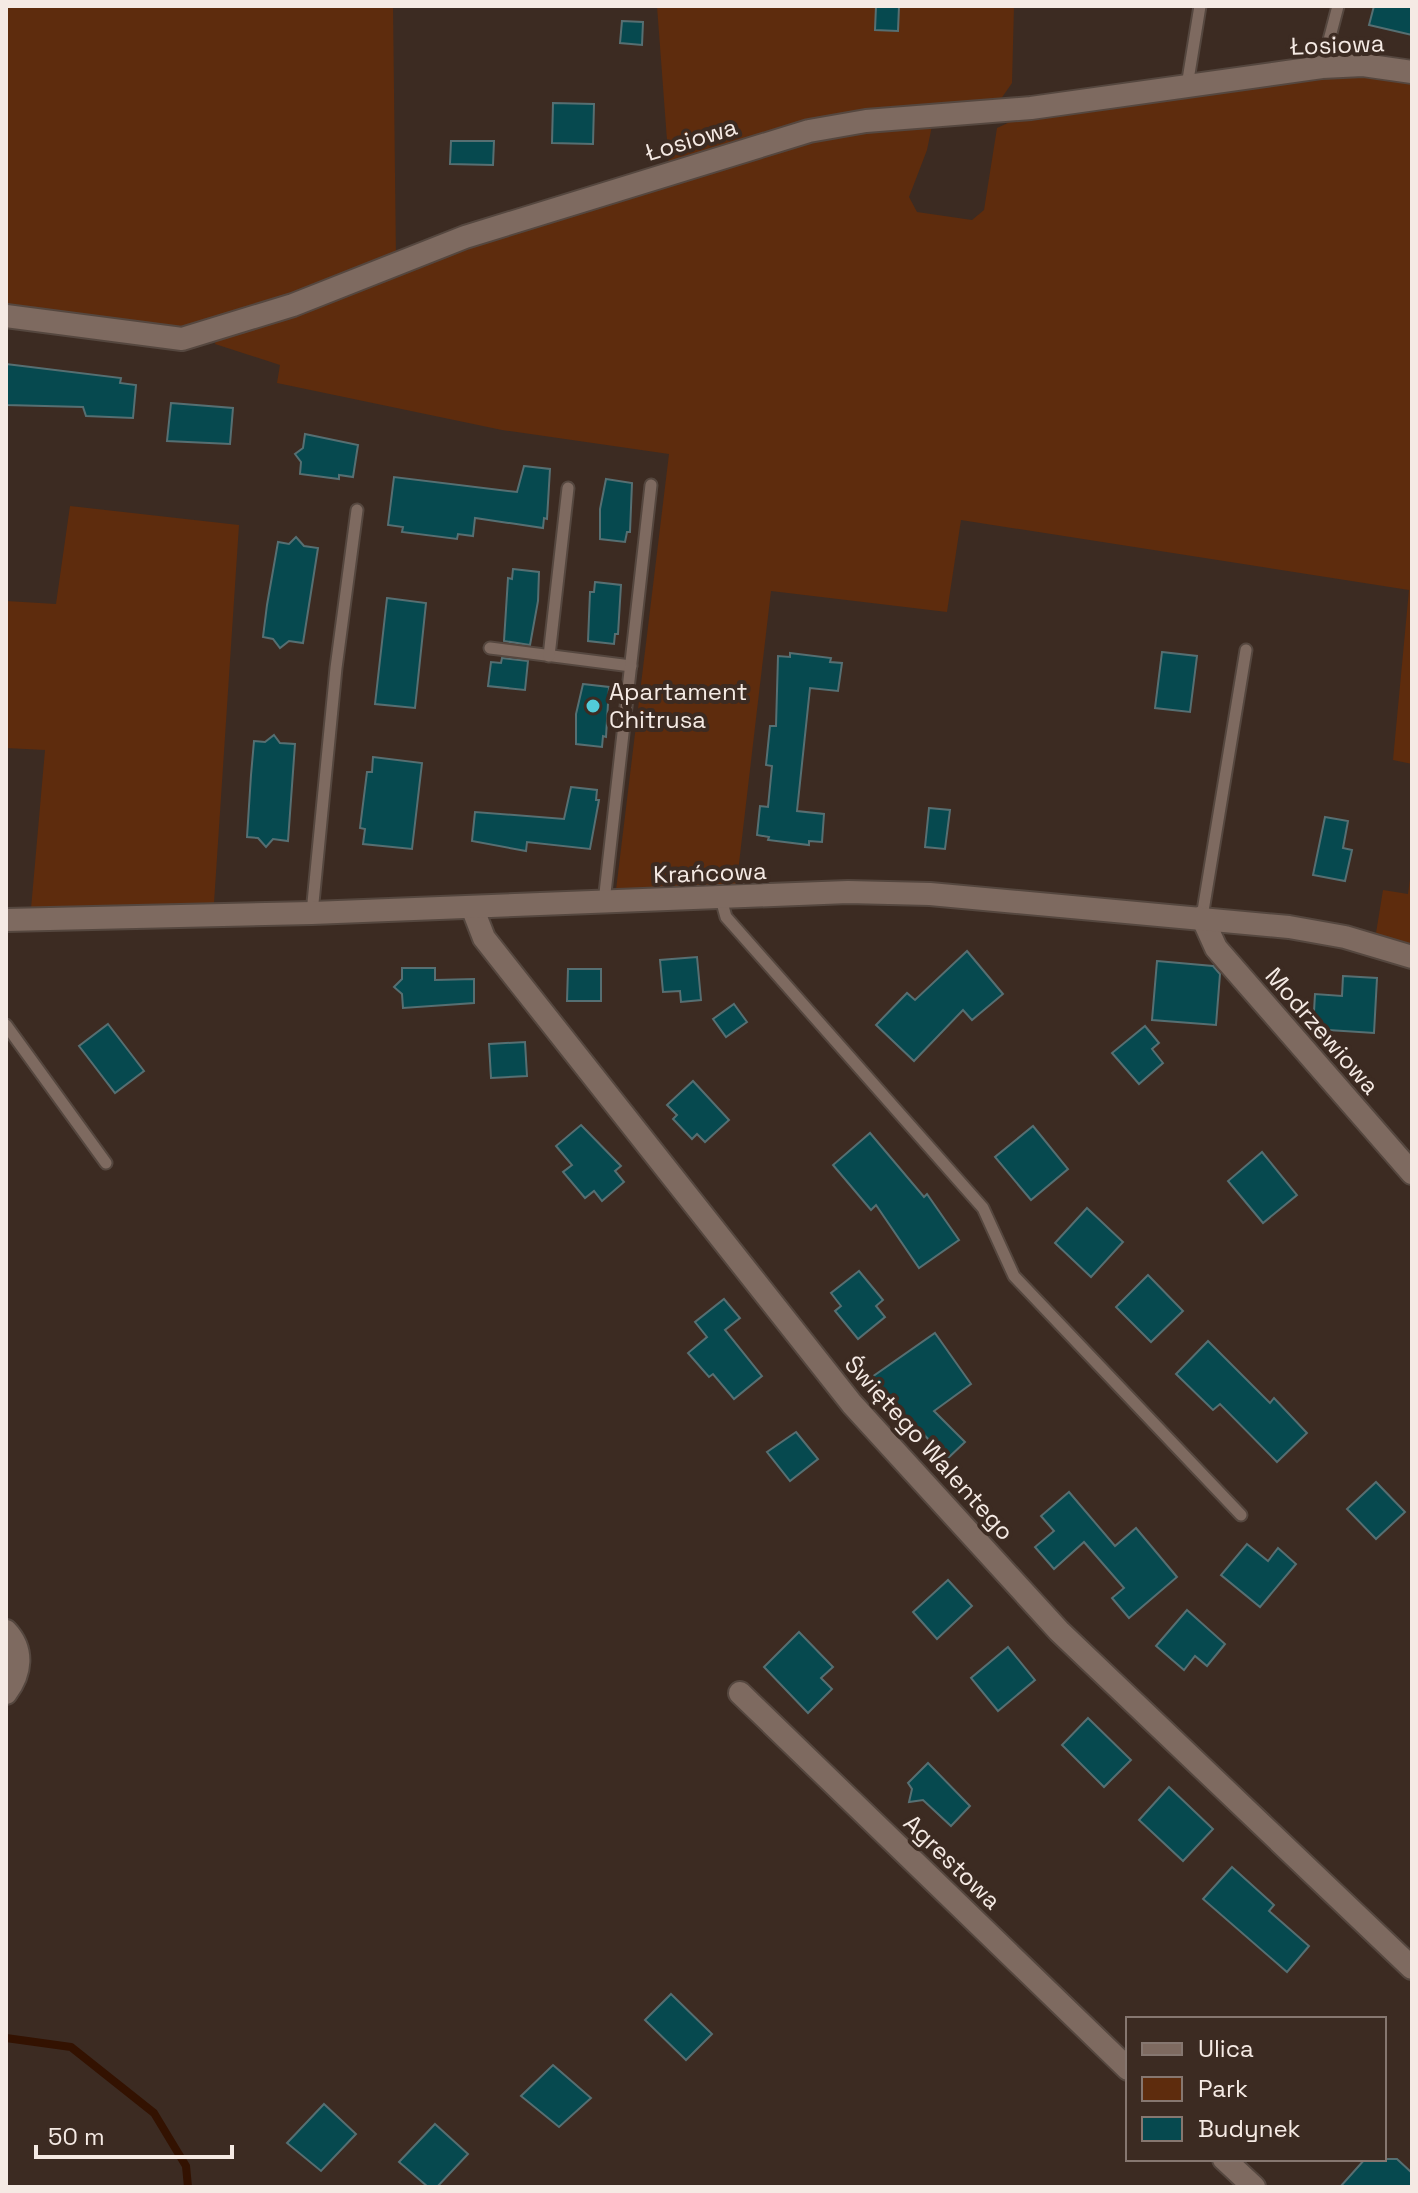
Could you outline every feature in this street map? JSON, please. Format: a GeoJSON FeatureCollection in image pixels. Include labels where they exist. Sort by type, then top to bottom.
{"type":"FeatureCollection","features":[{"type":"Feature","properties":{"kind":"street","name":"Łosiowa"},"geometry":{"type":"LineString","coordinates":[[6,316],[182,339],[293,305],[465,237],[809,131],[866,121],[1031,108],[1322,67],[1363,65],[1412,72]]}},
{"type":"Feature","properties":{"kind":"street","name":"Krańcowa"},"geometry":{"type":"LineString","coordinates":[[6,920],[312,913],[848,892],[930,894],[1202,917],[1345,937],[1412,957]]}},
{"type":"Feature","properties":{"kind":"street","name":"Świętego Walentego"},"geometry":{"type":"LineString","coordinates":[[472,907],[484,938],[852,1404],[1059,1631],[1412,1968]]}},
{"type":"Feature","properties":{"kind":"street","name":"Modrzewiowa"},"geometry":{"type":"LineString","coordinates":[[1202,917],[1216,948],[1412,1173]]}},
{"type":"Feature","properties":{"kind":"street"},"geometry":{"type":"LineString","coordinates":[[6,1631],[19,1656],[18,1673],[6,1693]]}},
{"type":"Feature","properties":{"kind":"street","name":"Agrestowa"},"geometry":{"type":"LineString","coordinates":[[740,1693],[1126,2067]]}},
{"type":"Feature","properties":{"kind":"street"},"geometry":{"type":"LineString","coordinates":[[1226,2161],[1254,2187]]}},
{"type":"Feature","properties":{"kind":"lane"},"geometry":{"type":"LineString","coordinates":[[1187,86],[1200,6]]}},
{"type":"Feature","properties":{"kind":"lane"},"geometry":{"type":"LineString","coordinates":[[1322,67],[1338,6]]}},
{"type":"Feature","properties":{"kind":"lane"},"geometry":{"type":"LineString","coordinates":[[604,903],[651,485]]}},
{"type":"Feature","properties":{"kind":"lane"},"geometry":{"type":"LineString","coordinates":[[549,656],[568,488]]}},
{"type":"Feature","properties":{"kind":"lane"},"geometry":{"type":"LineString","coordinates":[[312,913],[336,668],[357,510]]}},
{"type":"Feature","properties":{"kind":"lane"},"geometry":{"type":"LineString","coordinates":[[490,648],[631,666]]}},
{"type":"Feature","properties":{"kind":"lane"},"geometry":{"type":"LineString","coordinates":[[1202,917],[1246,650]]}},
{"type":"Feature","properties":{"kind":"lane"},"geometry":{"type":"LineString","coordinates":[[721,899],[726,917],[983,1208],[1014,1276],[1241,1515]]}},
{"type":"Feature","properties":{"kind":"lane"},"geometry":{"type":"LineString","coordinates":[[6,1025],[106,1163]]}},
{"type":"Feature","properties":{"kind":"green space"},"geometry":{"type":"Polygon","coordinates":[[[6,6],[393,6],[396,259],[186,328],[153,329],[6,308],[6,6]]]}},
{"type":"Feature","properties":{"kind":"green space"},"geometry":{"type":"Polygon","coordinates":[[[657,6],[1014,6],[1012,83],[996,106],[669,167],[657,6]]]}},
{"type":"Feature","properties":{"kind":"green space"},"geometry":{"type":"Polygon","coordinates":[[[1361,75],[1412,80],[1412,764],[1393,760],[1409,590],[961,520],[947,612],[771,591],[736,889],[616,890],[669,454],[502,430],[277,383],[280,365],[215,344],[217,336],[467,245],[808,137],[933,121],[927,150],[909,197],[917,212],[972,220],[984,210],[997,128],[1029,113],[1361,75]]]}},
{"type":"Feature","properties":{"kind":"green space"},"geometry":{"type":"Polygon","coordinates":[[[70,506],[239,525],[214,903],[31,909],[45,750],[6,748],[6,601],[56,604],[70,506]]]}},
{"type":"Feature","properties":{"kind":"green space"},"geometry":{"type":"Polygon","coordinates":[[[1412,864],[1412,945],[1376,933],[1383,890],[1408,894],[1412,864]]]}},
{"type":"Feature","properties":{"kind":"building"},"geometry":{"type":"Polygon","coordinates":[[[876,6],[899,6],[898,31],[875,30],[876,6]]]}},
{"type":"Feature","properties":{"kind":"building"},"geometry":{"type":"Polygon","coordinates":[[[1374,6],[1412,6],[1412,35],[1369,25],[1374,6]]]}},
{"type":"Feature","properties":{"kind":"building"},"geometry":{"type":"Polygon","coordinates":[[[622,21],[643,22],[642,45],[620,43],[622,21]]]}},
{"type":"Feature","properties":{"kind":"building"},"geometry":{"type":"Polygon","coordinates":[[[553,103],[594,104],[593,144],[552,143],[553,103]]]}},
{"type":"Feature","properties":{"kind":"building"},"geometry":{"type":"Polygon","coordinates":[[[451,141],[494,141],[493,165],[450,164],[451,141]]]}},
{"type":"Feature","properties":{"kind":"building"},"geometry":{"type":"Polygon","coordinates":[[[6,364],[121,378],[120,383],[136,385],[133,418],[86,416],[83,407],[6,405],[6,364]]]}},
{"type":"Feature","properties":{"kind":"building"},"geometry":{"type":"Polygon","coordinates":[[[171,403],[233,408],[230,444],[167,441],[171,403]]]}},
{"type":"Feature","properties":{"kind":"building"},"geometry":{"type":"Polygon","coordinates":[[[305,434],[358,445],[353,477],[339,475],[339,479],[300,474],[301,462],[295,454],[303,448],[305,434]]]}},
{"type":"Feature","properties":{"kind":"building"},"geometry":{"type":"Polygon","coordinates":[[[524,466],[550,469],[547,519],[544,518],[543,528],[475,518],[473,536],[458,534],[457,539],[402,532],[403,527],[388,525],[394,477],[517,492],[524,466]]]}},
{"type":"Feature","properties":{"kind":"building"},"geometry":{"type":"Polygon","coordinates":[[[606,479],[632,483],[630,532],[627,532],[625,542],[600,539],[600,509],[606,479]]]}},
{"type":"Feature","properties":{"kind":"building"},"geometry":{"type":"Polygon","coordinates":[[[296,537],[304,546],[318,548],[303,643],[289,641],[280,648],[273,639],[263,637],[267,605],[278,542],[289,544],[296,537]]]}},
{"type":"Feature","properties":{"kind":"building"},"geometry":{"type":"Polygon","coordinates":[[[513,569],[539,572],[538,601],[530,645],[504,641],[508,578],[512,579],[513,569]]]}},
{"type":"Feature","properties":{"kind":"building"},"geometry":{"type":"Polygon","coordinates":[[[595,582],[621,585],[618,634],[615,634],[614,644],[588,641],[590,592],[594,592],[595,582]]]}},
{"type":"Feature","properties":{"kind":"building"},"geometry":{"type":"Polygon","coordinates":[[[387,598],[426,603],[415,708],[375,704],[387,598]]]}},
{"type":"Feature","properties":{"kind":"building"},"geometry":{"type":"Polygon","coordinates":[[[1162,652],[1197,656],[1190,712],[1155,708],[1162,652]]]}},
{"type":"Feature","properties":{"kind":"building"},"geometry":{"type":"Polygon","coordinates":[[[790,653],[831,658],[830,662],[842,663],[838,691],[810,688],[797,811],[824,814],[822,842],[809,841],[809,845],[768,840],[769,837],[757,835],[760,806],[768,807],[772,766],[766,765],[770,726],[776,726],[778,656],[790,657],[790,653]]]}},
{"type":"Feature","properties":{"kind":"building"},"geometry":{"type":"Polygon","coordinates":[[[502,658],[528,661],[525,690],[488,686],[491,662],[501,663],[502,658]]]}},
{"type":"Feature","properties":{"kind":"building"},"geometry":{"type":"Polygon","coordinates":[[[583,684],[609,687],[606,737],[603,736],[602,747],[576,744],[576,714],[583,684]]]}},
{"type":"Feature","properties":{"kind":"building"},"geometry":{"type":"Polygon","coordinates":[[[274,735],[280,743],[295,744],[288,841],[273,839],[266,847],[258,838],[247,837],[251,775],[254,741],[265,742],[274,735]]]}},
{"type":"Feature","properties":{"kind":"building"},"geometry":{"type":"Polygon","coordinates":[[[373,757],[422,763],[412,849],[363,844],[365,829],[360,828],[367,772],[372,772],[373,757]]]}},
{"type":"Feature","properties":{"kind":"building"},"geometry":{"type":"Polygon","coordinates":[[[571,787],[597,790],[596,800],[599,800],[590,849],[527,842],[526,851],[472,841],[475,812],[564,819],[571,787]]]}},
{"type":"Feature","properties":{"kind":"building"},"geometry":{"type":"Polygon","coordinates":[[[929,808],[950,810],[945,849],[925,847],[929,808]]]}},
{"type":"Feature","properties":{"kind":"building"},"geometry":{"type":"Polygon","coordinates":[[[1325,817],[1348,821],[1343,848],[1352,850],[1345,881],[1313,875],[1325,817]]]}},
{"type":"Feature","properties":{"kind":"building"},"geometry":{"type":"Polygon","coordinates":[[[967,951],[1003,994],[972,1020],[963,1010],[914,1061],[876,1025],[907,993],[915,1000],[967,951]]]}},
{"type":"Feature","properties":{"kind":"building"},"geometry":{"type":"Polygon","coordinates":[[[697,957],[701,1000],[681,1002],[680,991],[663,992],[660,960],[697,957]]]}},
{"type":"Feature","properties":{"kind":"building"},"geometry":{"type":"Polygon","coordinates":[[[1157,961],[1213,966],[1220,974],[1216,1025],[1152,1020],[1157,961]]]}},
{"type":"Feature","properties":{"kind":"building"},"geometry":{"type":"Polygon","coordinates":[[[402,968],[435,968],[435,980],[474,979],[474,1003],[403,1008],[402,994],[394,987],[402,979],[402,968]]]}},
{"type":"Feature","properties":{"kind":"building"},"geometry":{"type":"Polygon","coordinates":[[[568,969],[601,969],[601,1001],[567,1001],[568,969]]]}},
{"type":"Feature","properties":{"kind":"building"},"geometry":{"type":"Polygon","coordinates":[[[1343,976],[1377,978],[1374,1033],[1313,1029],[1315,994],[1342,996],[1343,976]]]}},
{"type":"Feature","properties":{"kind":"building"},"geometry":{"type":"Polygon","coordinates":[[[734,1004],[747,1022],[726,1037],[713,1019],[734,1004]]]}},
{"type":"Feature","properties":{"kind":"building"},"geometry":{"type":"Polygon","coordinates":[[[108,1024],[144,1071],[115,1093],[79,1046],[108,1024]]]}},
{"type":"Feature","properties":{"kind":"building"},"geometry":{"type":"Polygon","coordinates":[[[1145,1026],[1159,1043],[1152,1049],[1163,1063],[1139,1084],[1112,1053],[1145,1026]]]}},
{"type":"Feature","properties":{"kind":"building"},"geometry":{"type":"Polygon","coordinates":[[[525,1042],[527,1076],[491,1078],[489,1044],[525,1042]]]}},
{"type":"Feature","properties":{"kind":"building"},"geometry":{"type":"Polygon","coordinates":[[[693,1081],[729,1120],[705,1142],[697,1134],[692,1139],[673,1119],[677,1115],[667,1105],[693,1081]]]}},
{"type":"Feature","properties":{"kind":"building"},"geometry":{"type":"Polygon","coordinates":[[[581,1125],[621,1166],[615,1171],[624,1182],[602,1201],[594,1191],[585,1198],[563,1172],[572,1165],[556,1146],[581,1125]]]}},
{"type":"Feature","properties":{"kind":"building"},"geometry":{"type":"Polygon","coordinates":[[[1033,1126],[1068,1169],[1031,1200],[995,1157],[1033,1126]]]}},
{"type":"Feature","properties":{"kind":"building"},"geometry":{"type":"Polygon","coordinates":[[[870,1133],[924,1197],[927,1194],[959,1240],[919,1268],[876,1205],[871,1210],[833,1165],[870,1133]]]}},
{"type":"Feature","properties":{"kind":"building"},"geometry":{"type":"Polygon","coordinates":[[[1262,1152],[1297,1195],[1263,1223],[1228,1181],[1262,1152]]]}},
{"type":"Feature","properties":{"kind":"building"},"geometry":{"type":"Polygon","coordinates":[[[1087,1208],[1123,1242],[1091,1277],[1055,1243],[1087,1208]]]}},
{"type":"Feature","properties":{"kind":"building"},"geometry":{"type":"Polygon","coordinates":[[[859,1271],[883,1300],[876,1306],[885,1317],[858,1339],[835,1311],[841,1306],[831,1293],[859,1271]]]}},
{"type":"Feature","properties":{"kind":"building"},"geometry":{"type":"Polygon","coordinates":[[[1148,1275],[1183,1311],[1151,1342],[1116,1307],[1148,1275]]]}},
{"type":"Feature","properties":{"kind":"building"},"geometry":{"type":"Polygon","coordinates":[[[724,1299],[740,1318],[725,1330],[762,1376],[734,1399],[713,1374],[709,1377],[688,1353],[707,1337],[695,1322],[724,1299]]]}},
{"type":"Feature","properties":{"kind":"building"},"geometry":{"type":"Polygon","coordinates":[[[935,1333],[971,1384],[934,1411],[965,1442],[947,1459],[915,1425],[909,1429],[872,1377],[935,1333]]]}},
{"type":"Feature","properties":{"kind":"building"},"geometry":{"type":"Polygon","coordinates":[[[1208,1341],[1270,1403],[1274,1398],[1307,1433],[1277,1462],[1220,1404],[1213,1410],[1176,1374],[1208,1341]]]}},
{"type":"Feature","properties":{"kind":"building"},"geometry":{"type":"Polygon","coordinates":[[[796,1432],[818,1459],[790,1481],[767,1452],[796,1432]]]}},
{"type":"Feature","properties":{"kind":"building"},"geometry":{"type":"Polygon","coordinates":[[[1376,1482],[1405,1512],[1376,1539],[1347,1509],[1376,1482]]]}},
{"type":"Feature","properties":{"kind":"building"},"geometry":{"type":"Polygon","coordinates":[[[1069,1492],[1115,1546],[1136,1528],[1177,1577],[1129,1618],[1112,1598],[1124,1588],[1084,1542],[1054,1569],[1035,1547],[1054,1531],[1041,1516],[1069,1492]]]}},
{"type":"Feature","properties":{"kind":"building"},"geometry":{"type":"Polygon","coordinates":[[[1247,1544],[1268,1561],[1278,1548],[1296,1564],[1260,1607],[1221,1575],[1247,1544]]]}},
{"type":"Feature","properties":{"kind":"building"},"geometry":{"type":"Polygon","coordinates":[[[948,1580],[972,1606],[937,1639],[913,1612],[948,1580]]]}},
{"type":"Feature","properties":{"kind":"building"},"geometry":{"type":"Polygon","coordinates":[[[1187,1610],[1225,1644],[1207,1666],[1195,1656],[1184,1670],[1156,1646],[1187,1610]]]}},
{"type":"Feature","properties":{"kind":"building"},"geometry":{"type":"Polygon","coordinates":[[[799,1632],[833,1667],[821,1678],[832,1689],[808,1713],[764,1667],[799,1632]]]}},
{"type":"Feature","properties":{"kind":"building"},"geometry":{"type":"Polygon","coordinates":[[[1008,1647],[1035,1680],[998,1711],[971,1678],[1008,1647]]]}},
{"type":"Feature","properties":{"kind":"building"},"geometry":{"type":"Polygon","coordinates":[[[1088,1718],[1131,1760],[1104,1787],[1062,1745],[1088,1718]]]}},
{"type":"Feature","properties":{"kind":"building"},"geometry":{"type":"Polygon","coordinates":[[[928,1763],[970,1806],[951,1826],[923,1800],[909,1802],[912,1789],[908,1783],[928,1763]]]}},
{"type":"Feature","properties":{"kind":"building"},"geometry":{"type":"Polygon","coordinates":[[[1169,1787],[1213,1829],[1183,1861],[1139,1820],[1169,1787]]]}},
{"type":"Feature","properties":{"kind":"building"},"geometry":{"type":"Polygon","coordinates":[[[1232,1867],[1274,1905],[1269,1911],[1309,1946],[1287,1972],[1203,1899],[1232,1867]]]}},
{"type":"Feature","properties":{"kind":"building"},"geometry":{"type":"Polygon","coordinates":[[[671,1994],[712,2034],[686,2060],[645,2020],[671,1994]]]}},
{"type":"Feature","properties":{"kind":"building"},"geometry":{"type":"Polygon","coordinates":[[[553,2065],[591,2098],[559,2127],[521,2096],[553,2065]]]}},
{"type":"Feature","properties":{"kind":"building"},"geometry":{"type":"Polygon","coordinates":[[[324,2104],[356,2134],[321,2171],[287,2143],[324,2104]]]}},
{"type":"Feature","properties":{"kind":"building"},"geometry":{"type":"Polygon","coordinates":[[[435,2124],[468,2154],[437,2187],[428,2187],[399,2162],[435,2124]]]}},
{"type":"Feature","properties":{"kind":"building"},"geometry":{"type":"Polygon","coordinates":[[[1397,2159],[1412,2173],[1412,2187],[1340,2187],[1363,2161],[1397,2159]]]}},
{"type":"Feature","properties":{"kind":"waterway"},"geometry":{"type":"LineString","coordinates":[[6,2038],[71,2047],[154,2113],[186,2166],[188,2187]]}},
{"type":"Feature","properties":{"kind":"place","name":"Apartament Chitrusa"},"geometry":{"type":"Point","coordinates":[593,706]}}]}
